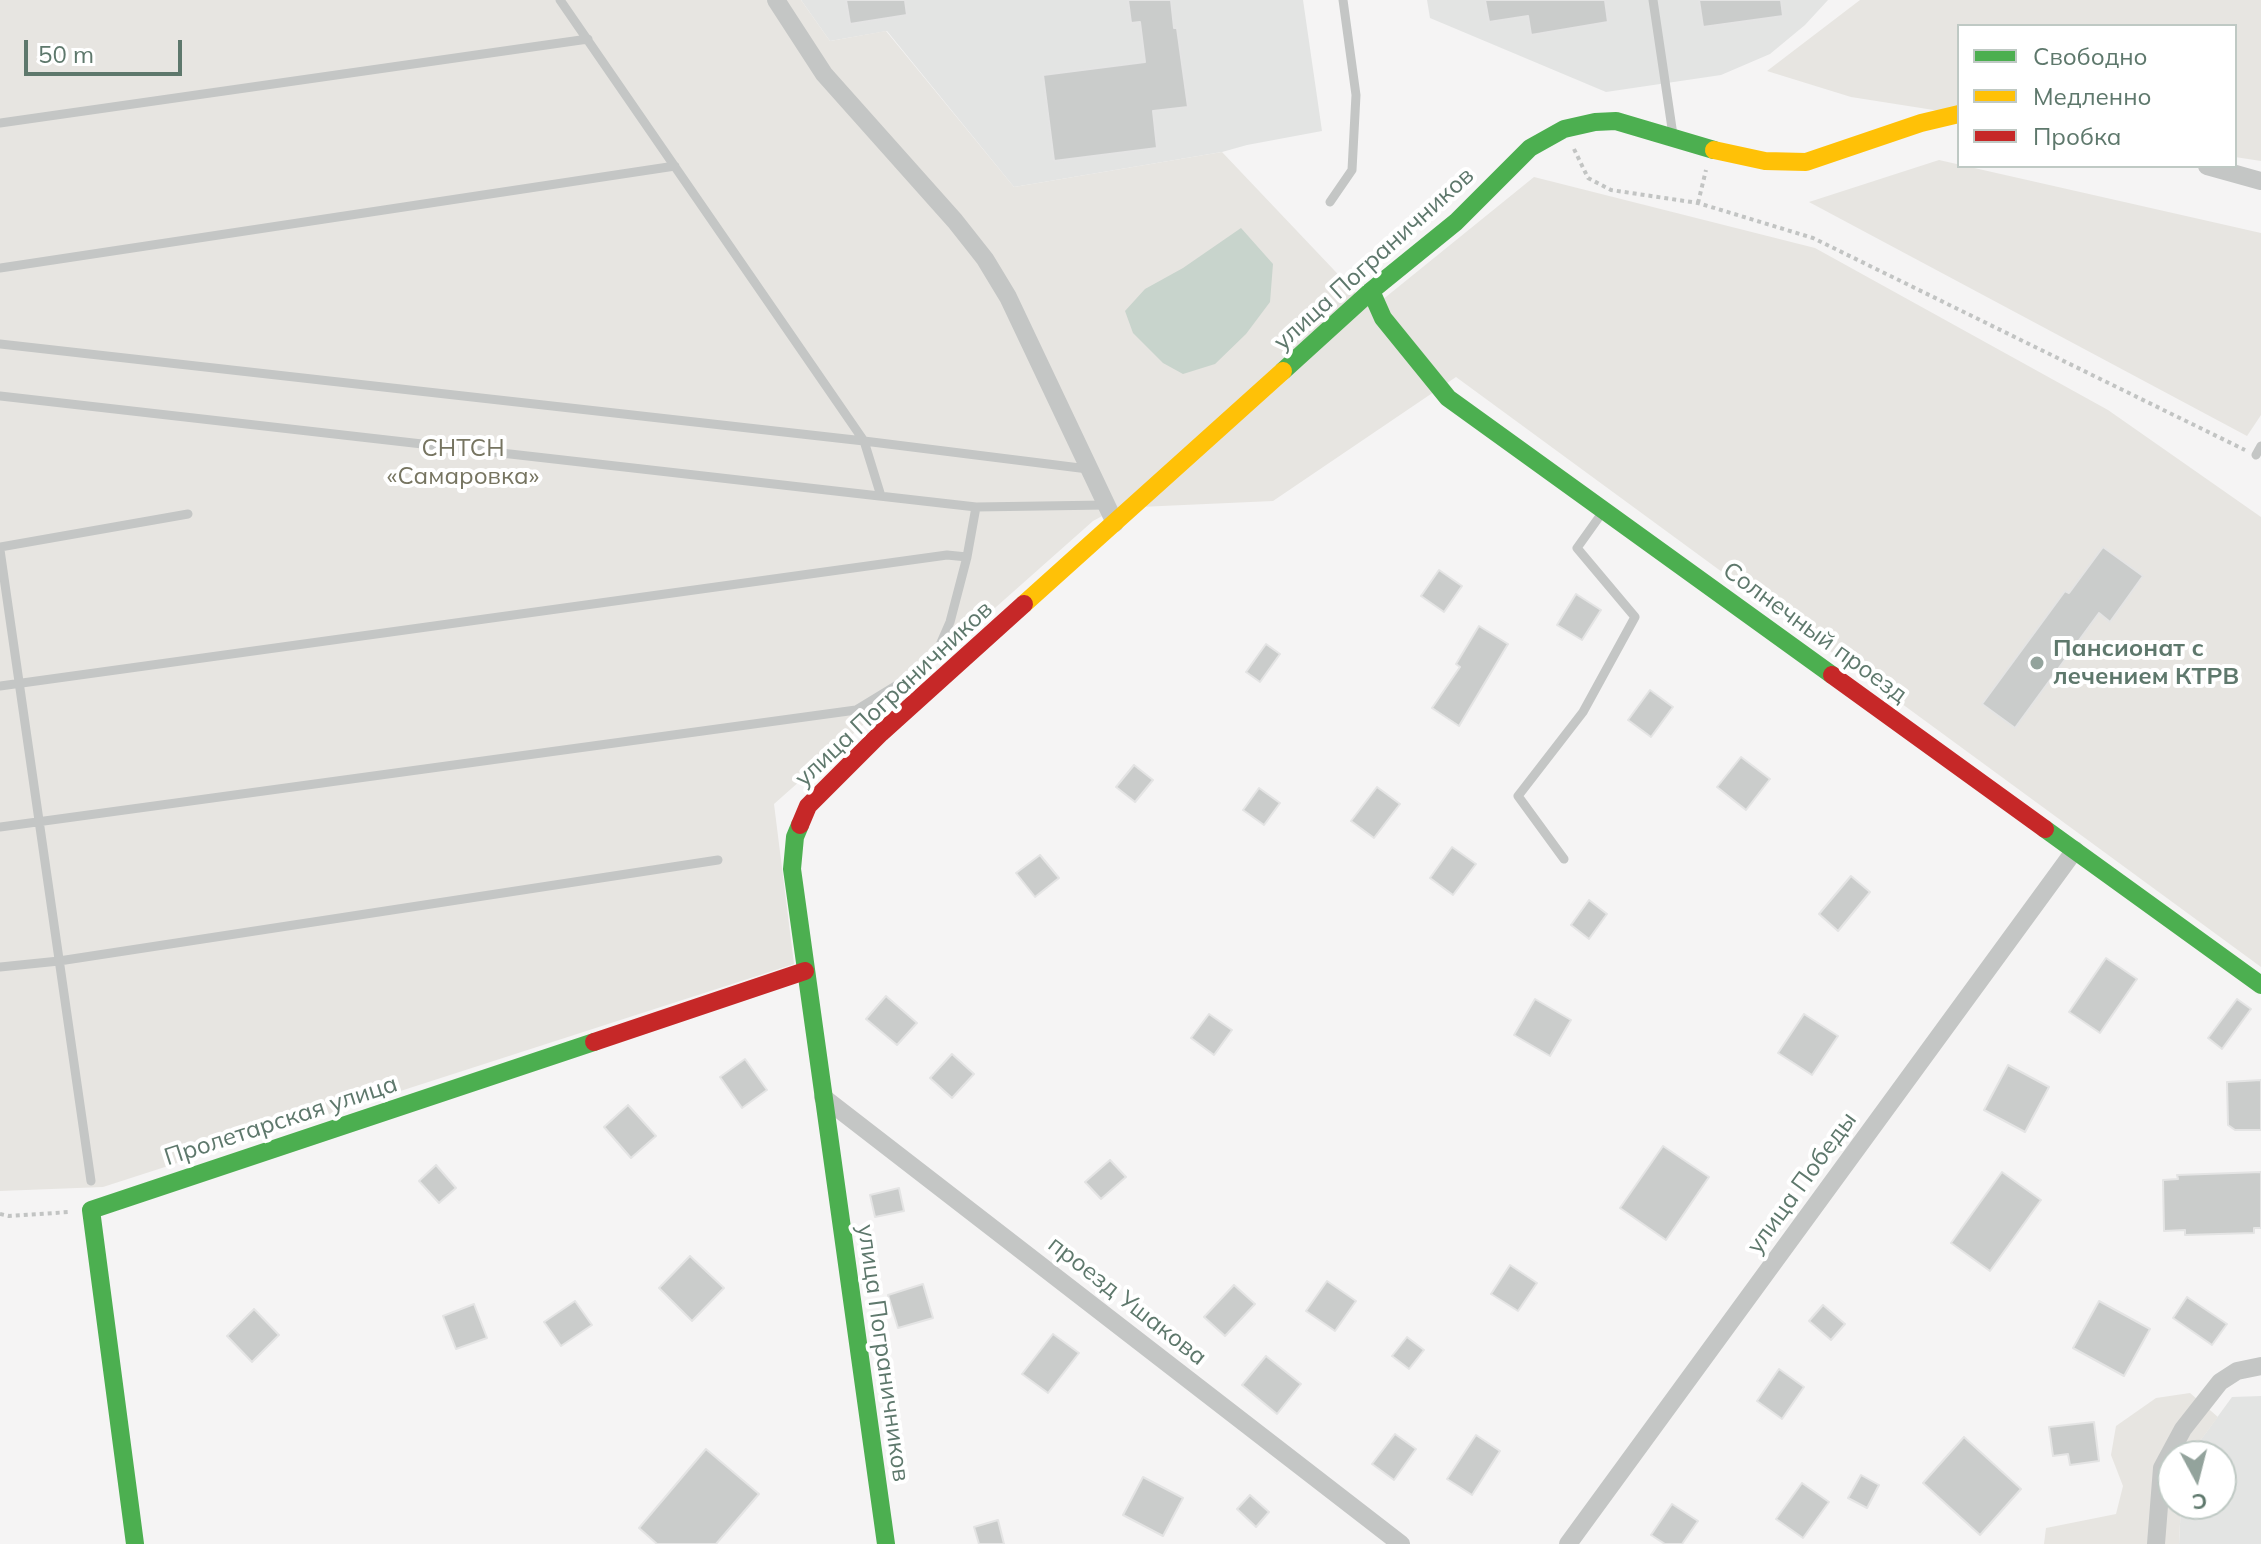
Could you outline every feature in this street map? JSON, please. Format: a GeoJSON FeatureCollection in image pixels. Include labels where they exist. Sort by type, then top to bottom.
{"type":"FeatureCollection","features":[{"type":"Feature","properties":{"kind":"street"},"geometry":{"type":"LineString","coordinates":[[776,0],[824,74],[985,259],[1008,297],[1115,523]]}},
{"type":"Feature","properties":{"kind":"street","name":"улица Пограничников"},"geometry":{"type":"LineString","coordinates":[[886,1544],[792,869],[795,837],[808,806],[881,733],[1371,291],[1456,222],[1530,148],[1564,129],[1616,121],[1711,150],[1765,161],[1806,162],[1921,123],[1957,114]]}},
{"type":"Feature","properties":{"kind":"street"},"geometry":{"type":"LineString","coordinates":[[2214,168],[2261,181]]}},
{"type":"Feature","properties":{"kind":"street","name":"Солнечный проезд"},"geometry":{"type":"LineString","coordinates":[[1371,291],[1383,318],[1448,398],[2261,985]]}},
{"type":"Feature","properties":{"kind":"street","name":"улица Победы"},"geometry":{"type":"LineString","coordinates":[[1568,1544],[2075,850]]}},
{"type":"Feature","properties":{"kind":"street","name":"Пролетарская улица"},"geometry":{"type":"LineString","coordinates":[[91,1210],[805,971]]}},
{"type":"Feature","properties":{"kind":"street","name":"проезд Ушакова"},"geometry":{"type":"LineString","coordinates":[[823,1097],[1401,1544]]}},
{"type":"Feature","properties":{"kind":"street"},"geometry":{"type":"LineString","coordinates":[[91,1210],[135,1544]]}},
{"type":"Feature","properties":{"kind":"street"},"geometry":{"type":"LineString","coordinates":[[2156,1544],[2162,1468],[2183,1429],[2220,1382],[2237,1371],[2261,1366]]}},
{"type":"Feature","properties":{"kind":"lane"},"geometry":{"type":"LineString","coordinates":[[560,0],[864,441],[881,496]]}},
{"type":"Feature","properties":{"kind":"lane"},"geometry":{"type":"LineString","coordinates":[[1330,202],[1352,170],[1356,95],[1343,0]]}},
{"type":"Feature","properties":{"kind":"lane"},"geometry":{"type":"LineString","coordinates":[[1653,0],[1674,138]]}},
{"type":"Feature","properties":{"kind":"lane"},"geometry":{"type":"LineString","coordinates":[[0,123],[588,39]]}},
{"type":"Feature","properties":{"kind":"lane"},"geometry":{"type":"LineString","coordinates":[[0,268],[675,166]]}},
{"type":"Feature","properties":{"kind":"lane"},"geometry":{"type":"LineString","coordinates":[[0,344],[1088,469]]}},
{"type":"Feature","properties":{"kind":"lane"},"geometry":{"type":"LineString","coordinates":[[0,396],[976,507],[1106,505]]}},
{"type":"Feature","properties":{"kind":"lane"},"geometry":{"type":"LineString","coordinates":[[0,827],[856,710],[897,685],[936,654],[950,622],[976,507]]}},
{"type":"Feature","properties":{"kind":"lane"},"geometry":{"type":"LineString","coordinates":[[1564,859],[1518,796],[1583,712],[1635,617],[1577,548],[1604,510]]}},
{"type":"Feature","properties":{"kind":"lane"},"geometry":{"type":"LineString","coordinates":[[91,1181],[0,548],[188,514]]}},
{"type":"Feature","properties":{"kind":"lane"},"geometry":{"type":"LineString","coordinates":[[0,686],[947,555],[967,557]]}},
{"type":"Feature","properties":{"kind":"lane"},"geometry":{"type":"LineString","coordinates":[[856,710],[881,733]]}},
{"type":"Feature","properties":{"kind":"lane"},"geometry":{"type":"LineString","coordinates":[[0,967],[59,961],[718,860]]}},
{"type":"Feature","properties":{"kind":"path"},"geometry":{"type":"LineString","coordinates":[[1564,129],[1588,178],[1611,190],[1698,203],[1813,238],[2259,451]]}},
{"type":"Feature","properties":{"kind":"path"},"geometry":{"type":"LineString","coordinates":[[1698,203],[1711,150]]}},
{"type":"Feature","properties":{"kind":"path"},"geometry":{"type":"LineString","coordinates":[[0,1214],[91,1210]]}},
{"type":"Feature","properties":{"kind":"shaded area"},"geometry":{"type":"Polygon","coordinates":[[[801,0],[1303,0],[1322,131],[1222,152],[1014,187],[887,31],[830,41],[801,0]]]}},
{"type":"Feature","properties":{"kind":"shaded area"},"geometry":{"type":"Polygon","coordinates":[[[1427,0],[1828,0],[1805,25],[1770,54],[1721,75],[1606,92],[1430,18],[1427,0]]]}},
{"type":"Feature","properties":{"kind":"shaded area"},"geometry":{"type":"Polygon","coordinates":[[[1241,228],[1273,264],[1270,302],[1246,334],[1215,364],[1183,374],[1163,363],[1133,333],[1125,311],[1145,289],[1183,268],[1241,228]]]}},
{"type":"Feature","properties":{"kind":"shaded area"},"geometry":{"type":"Polygon","coordinates":[[[2261,1396],[2261,1544],[2179,1544],[2180,1520],[2237,1520],[2237,1440],[2201,1440],[2232,1397],[2261,1396]]]}},
{"type":"Feature","properties":{"kind":"green space","name":"СНТСН «Самаровка»"},"geometry":{"type":"Polygon","coordinates":[[[0,0],[801,0],[830,41],[886,31],[1014,187],[1222,152],[1371,309],[1534,177],[1815,248],[2108,410],[2261,517],[2261,967],[1456,377],[1273,501],[1117,508],[1093,521],[774,804],[794,964],[103,1187],[0,1191],[0,0]]]}},
{"type":"Feature","properties":{"kind":"green space"},"geometry":{"type":"Polygon","coordinates":[[[1860,0],[2261,0],[2261,161],[2237,157],[2237,24],[1957,24],[1957,114],[1851,97],[1767,71],[1860,0]]]}},
{"type":"Feature","properties":{"kind":"green space"},"geometry":{"type":"Polygon","coordinates":[[[1939,160],[1957,164],[1957,168],[1974,168],[2261,233],[2261,415],[2247,436],[1809,202],[1939,160]]]}},
{"type":"Feature","properties":{"kind":"green space"},"geometry":{"type":"Polygon","coordinates":[[[2190,1393],[2218,1417],[2201,1440],[2157,1440],[2157,1520],[2180,1520],[2179,1544],[2044,1544],[2046,1528],[2116,1514],[2123,1486],[2111,1455],[2116,1426],[2156,1398],[2190,1393]]]}},
{"type":"Feature","properties":{"kind":"building"},"geometry":{"type":"Polygon","coordinates":[[[846,0],[905,0],[907,15],[850,24],[846,0]]]}},
{"type":"Feature","properties":{"kind":"building"},"geometry":{"type":"Polygon","coordinates":[[[1128,0],[1171,0],[1188,107],[1153,111],[1157,148],[1054,161],[1043,75],[1145,62],[1140,22],[1131,23],[1128,0]]]}},
{"type":"Feature","properties":{"kind":"building"},"geometry":{"type":"Polygon","coordinates":[[[1485,0],[1605,0],[1608,22],[1531,35],[1528,16],[1489,22],[1485,0]]]}},
{"type":"Feature","properties":{"kind":"building"},"geometry":{"type":"Polygon","coordinates":[[[1699,0],[1781,0],[1783,16],[1703,27],[1699,0]]]}},
{"type":"Feature","properties":{"kind":"building","name":"Пансионат с лечением КТРВ"},"geometry":{"type":"Polygon","coordinates":[[[2103,547],[2143,576],[2110,622],[2099,613],[2015,728],[1982,704],[2065,591],[2069,593],[2103,547]]]}},
{"type":"Feature","properties":{"kind":"building"},"geometry":{"type":"Polygon","coordinates":[[[1439,570],[1462,586],[1444,612],[1421,596],[1439,570]]]}},
{"type":"Feature","properties":{"kind":"building"},"geometry":{"type":"Polygon","coordinates":[[[1576,594],[1601,610],[1582,640],[1557,625],[1576,594]]]}},
{"type":"Feature","properties":{"kind":"building"},"geometry":{"type":"Polygon","coordinates":[[[1479,626],[1508,644],[1459,726],[1432,708],[1460,667],[1456,664],[1479,626]]]}},
{"type":"Feature","properties":{"kind":"building"},"geometry":{"type":"Polygon","coordinates":[[[1266,644],[1280,654],[1260,682],[1246,672],[1266,644]]]}},
{"type":"Feature","properties":{"kind":"building"},"geometry":{"type":"Polygon","coordinates":[[[1650,690],[1673,707],[1651,737],[1628,720],[1650,690]]]}},
{"type":"Feature","properties":{"kind":"building"},"geometry":{"type":"Polygon","coordinates":[[[1741,757],[1770,779],[1746,810],[1717,787],[1741,757]]]}},
{"type":"Feature","properties":{"kind":"building"},"geometry":{"type":"Polygon","coordinates":[[[1134,765],[1153,780],[1135,802],[1116,787],[1134,765]]]}},
{"type":"Feature","properties":{"kind":"building"},"geometry":{"type":"Polygon","coordinates":[[[1377,787],[1400,804],[1374,838],[1351,821],[1377,787]]]}},
{"type":"Feature","properties":{"kind":"building"},"geometry":{"type":"Polygon","coordinates":[[[1259,788],[1280,803],[1264,825],[1243,810],[1259,788]]]}},
{"type":"Feature","properties":{"kind":"building"},"geometry":{"type":"Polygon","coordinates":[[[1452,847],[1476,864],[1453,895],[1430,878],[1452,847]]]}},
{"type":"Feature","properties":{"kind":"building"},"geometry":{"type":"Polygon","coordinates":[[[1040,855],[1059,878],[1035,897],[1016,873],[1040,855]]]}},
{"type":"Feature","properties":{"kind":"building"},"geometry":{"type":"Polygon","coordinates":[[[1851,876],[1870,892],[1838,931],[1819,914],[1851,876]]]}},
{"type":"Feature","properties":{"kind":"building"},"geometry":{"type":"Polygon","coordinates":[[[1589,900],[1607,914],[1589,939],[1571,925],[1589,900]]]}},
{"type":"Feature","properties":{"kind":"building"},"geometry":{"type":"Polygon","coordinates":[[[2106,958],[2137,979],[2100,1033],[2069,1012],[2106,958]]]}},
{"type":"Feature","properties":{"kind":"building"},"geometry":{"type":"Polygon","coordinates":[[[886,996],[917,1023],[897,1045],[866,1019],[886,996]]]}},
{"type":"Feature","properties":{"kind":"building"},"geometry":{"type":"Polygon","coordinates":[[[1535,999],[1571,1020],[1550,1056],[1514,1035],[1535,999]]]}},
{"type":"Feature","properties":{"kind":"building"},"geometry":{"type":"Polygon","coordinates":[[[2237,999],[2251,1009],[2222,1049],[2208,1038],[2237,999]]]}},
{"type":"Feature","properties":{"kind":"building"},"geometry":{"type":"Polygon","coordinates":[[[1209,1014],[1232,1030],[1214,1055],[1191,1038],[1209,1014]]]}},
{"type":"Feature","properties":{"kind":"building"},"geometry":{"type":"Polygon","coordinates":[[[1804,1014],[1838,1036],[1812,1075],[1778,1053],[1804,1014]]]}},
{"type":"Feature","properties":{"kind":"building"},"geometry":{"type":"Polygon","coordinates":[[[952,1054],[974,1074],[952,1098],[930,1078],[952,1054]]]}},
{"type":"Feature","properties":{"kind":"building"},"geometry":{"type":"Polygon","coordinates":[[[745,1059],[767,1090],[742,1108],[720,1077],[745,1059]]]}},
{"type":"Feature","properties":{"kind":"building"},"geometry":{"type":"Polygon","coordinates":[[[2008,1065],[2049,1087],[2025,1132],[1984,1110],[2008,1065]]]}},
{"type":"Feature","properties":{"kind":"building"},"geometry":{"type":"Polygon","coordinates":[[[2261,1080],[2261,1130],[2235,1130],[2228,1125],[2227,1082],[2261,1080]]]}},
{"type":"Feature","properties":{"kind":"building"},"geometry":{"type":"Polygon","coordinates":[[[628,1105],[656,1136],[631,1158],[604,1127],[628,1105]]]}},
{"type":"Feature","properties":{"kind":"building"},"geometry":{"type":"Polygon","coordinates":[[[1663,1146],[1709,1177],[1666,1240],[1620,1208],[1663,1146]]]}},
{"type":"Feature","properties":{"kind":"building"},"geometry":{"type":"Polygon","coordinates":[[[1110,1160],[1126,1177],[1101,1199],[1085,1182],[1110,1160]]]}},
{"type":"Feature","properties":{"kind":"building"},"geometry":{"type":"Polygon","coordinates":[[[436,1165],[456,1188],[439,1203],[419,1181],[436,1165]]]}},
{"type":"Feature","properties":{"kind":"building"},"geometry":{"type":"Polygon","coordinates":[[[2002,1172],[2041,1200],[1990,1271],[1951,1243],[2002,1172]]]}},
{"type":"Feature","properties":{"kind":"building"},"geometry":{"type":"Polygon","coordinates":[[[2261,1172],[2261,1228],[2254,1228],[2254,1233],[2185,1235],[2185,1230],[2164,1231],[2163,1180],[2178,1179],[2177,1175],[2261,1172]]]}},
{"type":"Feature","properties":{"kind":"building"},"geometry":{"type":"Polygon","coordinates":[[[899,1188],[904,1211],[875,1217],[870,1195],[899,1188]]]}},
{"type":"Feature","properties":{"kind":"building"},"geometry":{"type":"Polygon","coordinates":[[[690,1256],[724,1288],[692,1321],[659,1288],[690,1256]]]}},
{"type":"Feature","properties":{"kind":"building"},"geometry":{"type":"Polygon","coordinates":[[[1510,1265],[1537,1283],[1518,1311],[1491,1294],[1510,1265]]]}},
{"type":"Feature","properties":{"kind":"building"},"geometry":{"type":"Polygon","coordinates":[[[1327,1281],[1356,1301],[1335,1331],[1306,1311],[1327,1281]]]}},
{"type":"Feature","properties":{"kind":"building"},"geometry":{"type":"Polygon","coordinates":[[[923,1284],[933,1318],[898,1328],[888,1295],[923,1284]]]}},
{"type":"Feature","properties":{"kind":"building"},"geometry":{"type":"Polygon","coordinates":[[[1234,1285],[1255,1304],[1225,1336],[1204,1317],[1234,1285]]]}},
{"type":"Feature","properties":{"kind":"building"},"geometry":{"type":"Polygon","coordinates":[[[2187,1297],[2227,1324],[2212,1345],[2173,1318],[2187,1297]]]}},
{"type":"Feature","properties":{"kind":"building"},"geometry":{"type":"Polygon","coordinates":[[[575,1301],[592,1325],[561,1346],[544,1322],[575,1301]]]}},
{"type":"Feature","properties":{"kind":"building"},"geometry":{"type":"Polygon","coordinates":[[[2099,1301],[2150,1329],[2124,1376],[2073,1348],[2099,1301]]]}},
{"type":"Feature","properties":{"kind":"building"},"geometry":{"type":"Polygon","coordinates":[[[474,1304],[487,1338],[456,1349],[443,1316],[474,1304]]]}},
{"type":"Feature","properties":{"kind":"building"},"geometry":{"type":"Polygon","coordinates":[[[1823,1305],[1845,1324],[1831,1340],[1809,1321],[1823,1305]]]}},
{"type":"Feature","properties":{"kind":"building"},"geometry":{"type":"Polygon","coordinates":[[[254,1309],[279,1335],[252,1362],[227,1336],[254,1309]]]}},
{"type":"Feature","properties":{"kind":"building"},"geometry":{"type":"Polygon","coordinates":[[[1053,1334],[1079,1353],[1048,1393],[1022,1374],[1053,1334]]]}},
{"type":"Feature","properties":{"kind":"building"},"geometry":{"type":"Polygon","coordinates":[[[1407,1337],[1424,1350],[1409,1369],[1392,1356],[1407,1337]]]}},
{"type":"Feature","properties":{"kind":"building"},"geometry":{"type":"Polygon","coordinates":[[[1266,1356],[1301,1384],[1277,1414],[1242,1385],[1266,1356]]]}},
{"type":"Feature","properties":{"kind":"building"},"geometry":{"type":"Polygon","coordinates":[[[1779,1369],[1804,1387],[1782,1419],[1757,1401],[1779,1369]]]}},
{"type":"Feature","properties":{"kind":"building"},"geometry":{"type":"Polygon","coordinates":[[[2094,1422],[2099,1461],[2070,1465],[2068,1454],[2053,1456],[2049,1427],[2094,1422]]]}},
{"type":"Feature","properties":{"kind":"building"},"geometry":{"type":"Polygon","coordinates":[[[1395,1434],[1416,1449],[1394,1480],[1372,1464],[1395,1434]]]}},
{"type":"Feature","properties":{"kind":"building"},"geometry":{"type":"Polygon","coordinates":[[[1476,1435],[1500,1451],[1472,1495],[1447,1479],[1476,1435]]]}},
{"type":"Feature","properties":{"kind":"building"},"geometry":{"type":"Polygon","coordinates":[[[1964,1437],[2021,1489],[1980,1535],[1923,1483],[1964,1437]]]}},
{"type":"Feature","properties":{"kind":"building"},"geometry":{"type":"Polygon","coordinates":[[[706,1449],[759,1494],[716,1544],[657,1544],[639,1528],[706,1449]]]}},
{"type":"Feature","properties":{"kind":"building"},"geometry":{"type":"Polygon","coordinates":[[[1861,1475],[1879,1485],[1867,1508],[1848,1498],[1861,1475]]]}},
{"type":"Feature","properties":{"kind":"building"},"geometry":{"type":"Polygon","coordinates":[[[1143,1477],[1183,1498],[1163,1536],[1123,1515],[1143,1477]]]}},
{"type":"Feature","properties":{"kind":"building"},"geometry":{"type":"Polygon","coordinates":[[[1802,1483],[1829,1502],[1803,1538],[1776,1519],[1802,1483]]]}},
{"type":"Feature","properties":{"kind":"building"},"geometry":{"type":"Polygon","coordinates":[[[1250,1495],[1269,1512],[1256,1527],[1237,1509],[1250,1495]]]}},
{"type":"Feature","properties":{"kind":"building"},"geometry":{"type":"Polygon","coordinates":[[[1672,1504],[1698,1521],[1682,1544],[1665,1544],[1651,1535],[1672,1504]]]}},
{"type":"Feature","properties":{"kind":"building"},"geometry":{"type":"Polygon","coordinates":[[[998,1520],[1004,1544],[979,1544],[974,1527],[998,1520]]]}},
{"type":"Feature","properties":{"kind":"traffic: fast"},"geometry":{"type":"LineString","coordinates":[[1283,371],[1371,291],[1456,222],[1530,148],[1564,129],[1616,121],[1714,150]]}},
{"type":"Feature","properties":{"kind":"traffic: fast"},"geometry":{"type":"LineString","coordinates":[[1371,291],[1383,318],[1448,398],[1832,675]]}},
{"type":"Feature","properties":{"kind":"traffic: fast"},"geometry":{"type":"LineString","coordinates":[[800,825],[795,837],[792,869],[886,1544]]}},
{"type":"Feature","properties":{"kind":"traffic: fast"},"geometry":{"type":"LineString","coordinates":[[2045,829],[2261,985]]}},
{"type":"Feature","properties":{"kind":"traffic: fast"},"geometry":{"type":"LineString","coordinates":[[135,1544],[91,1210],[594,1042]]}},
{"type":"Feature","properties":{"kind":"traffic: slow"},"geometry":{"type":"LineString","coordinates":[[1714,150],[1765,161],[1806,162],[1921,123],[1957,114]]}},
{"type":"Feature","properties":{"kind":"traffic: slow"},"geometry":{"type":"LineString","coordinates":[[1024,604],[1283,371]]}},
{"type":"Feature","properties":{"kind":"traffic: jam"},"geometry":{"type":"LineString","coordinates":[[800,825],[808,806],[881,733],[1024,604]]}},
{"type":"Feature","properties":{"kind":"traffic: jam"},"geometry":{"type":"LineString","coordinates":[[1832,675],[2045,829]]}},
{"type":"Feature","properties":{"kind":"traffic: jam"},"geometry":{"type":"LineString","coordinates":[[594,1042],[805,971]]}},
{"type":"Feature","properties":{"kind":"place","name":"Пансионат с лечением КТРВ"},"geometry":{"type":"Point","coordinates":[2037,663]}}]}
